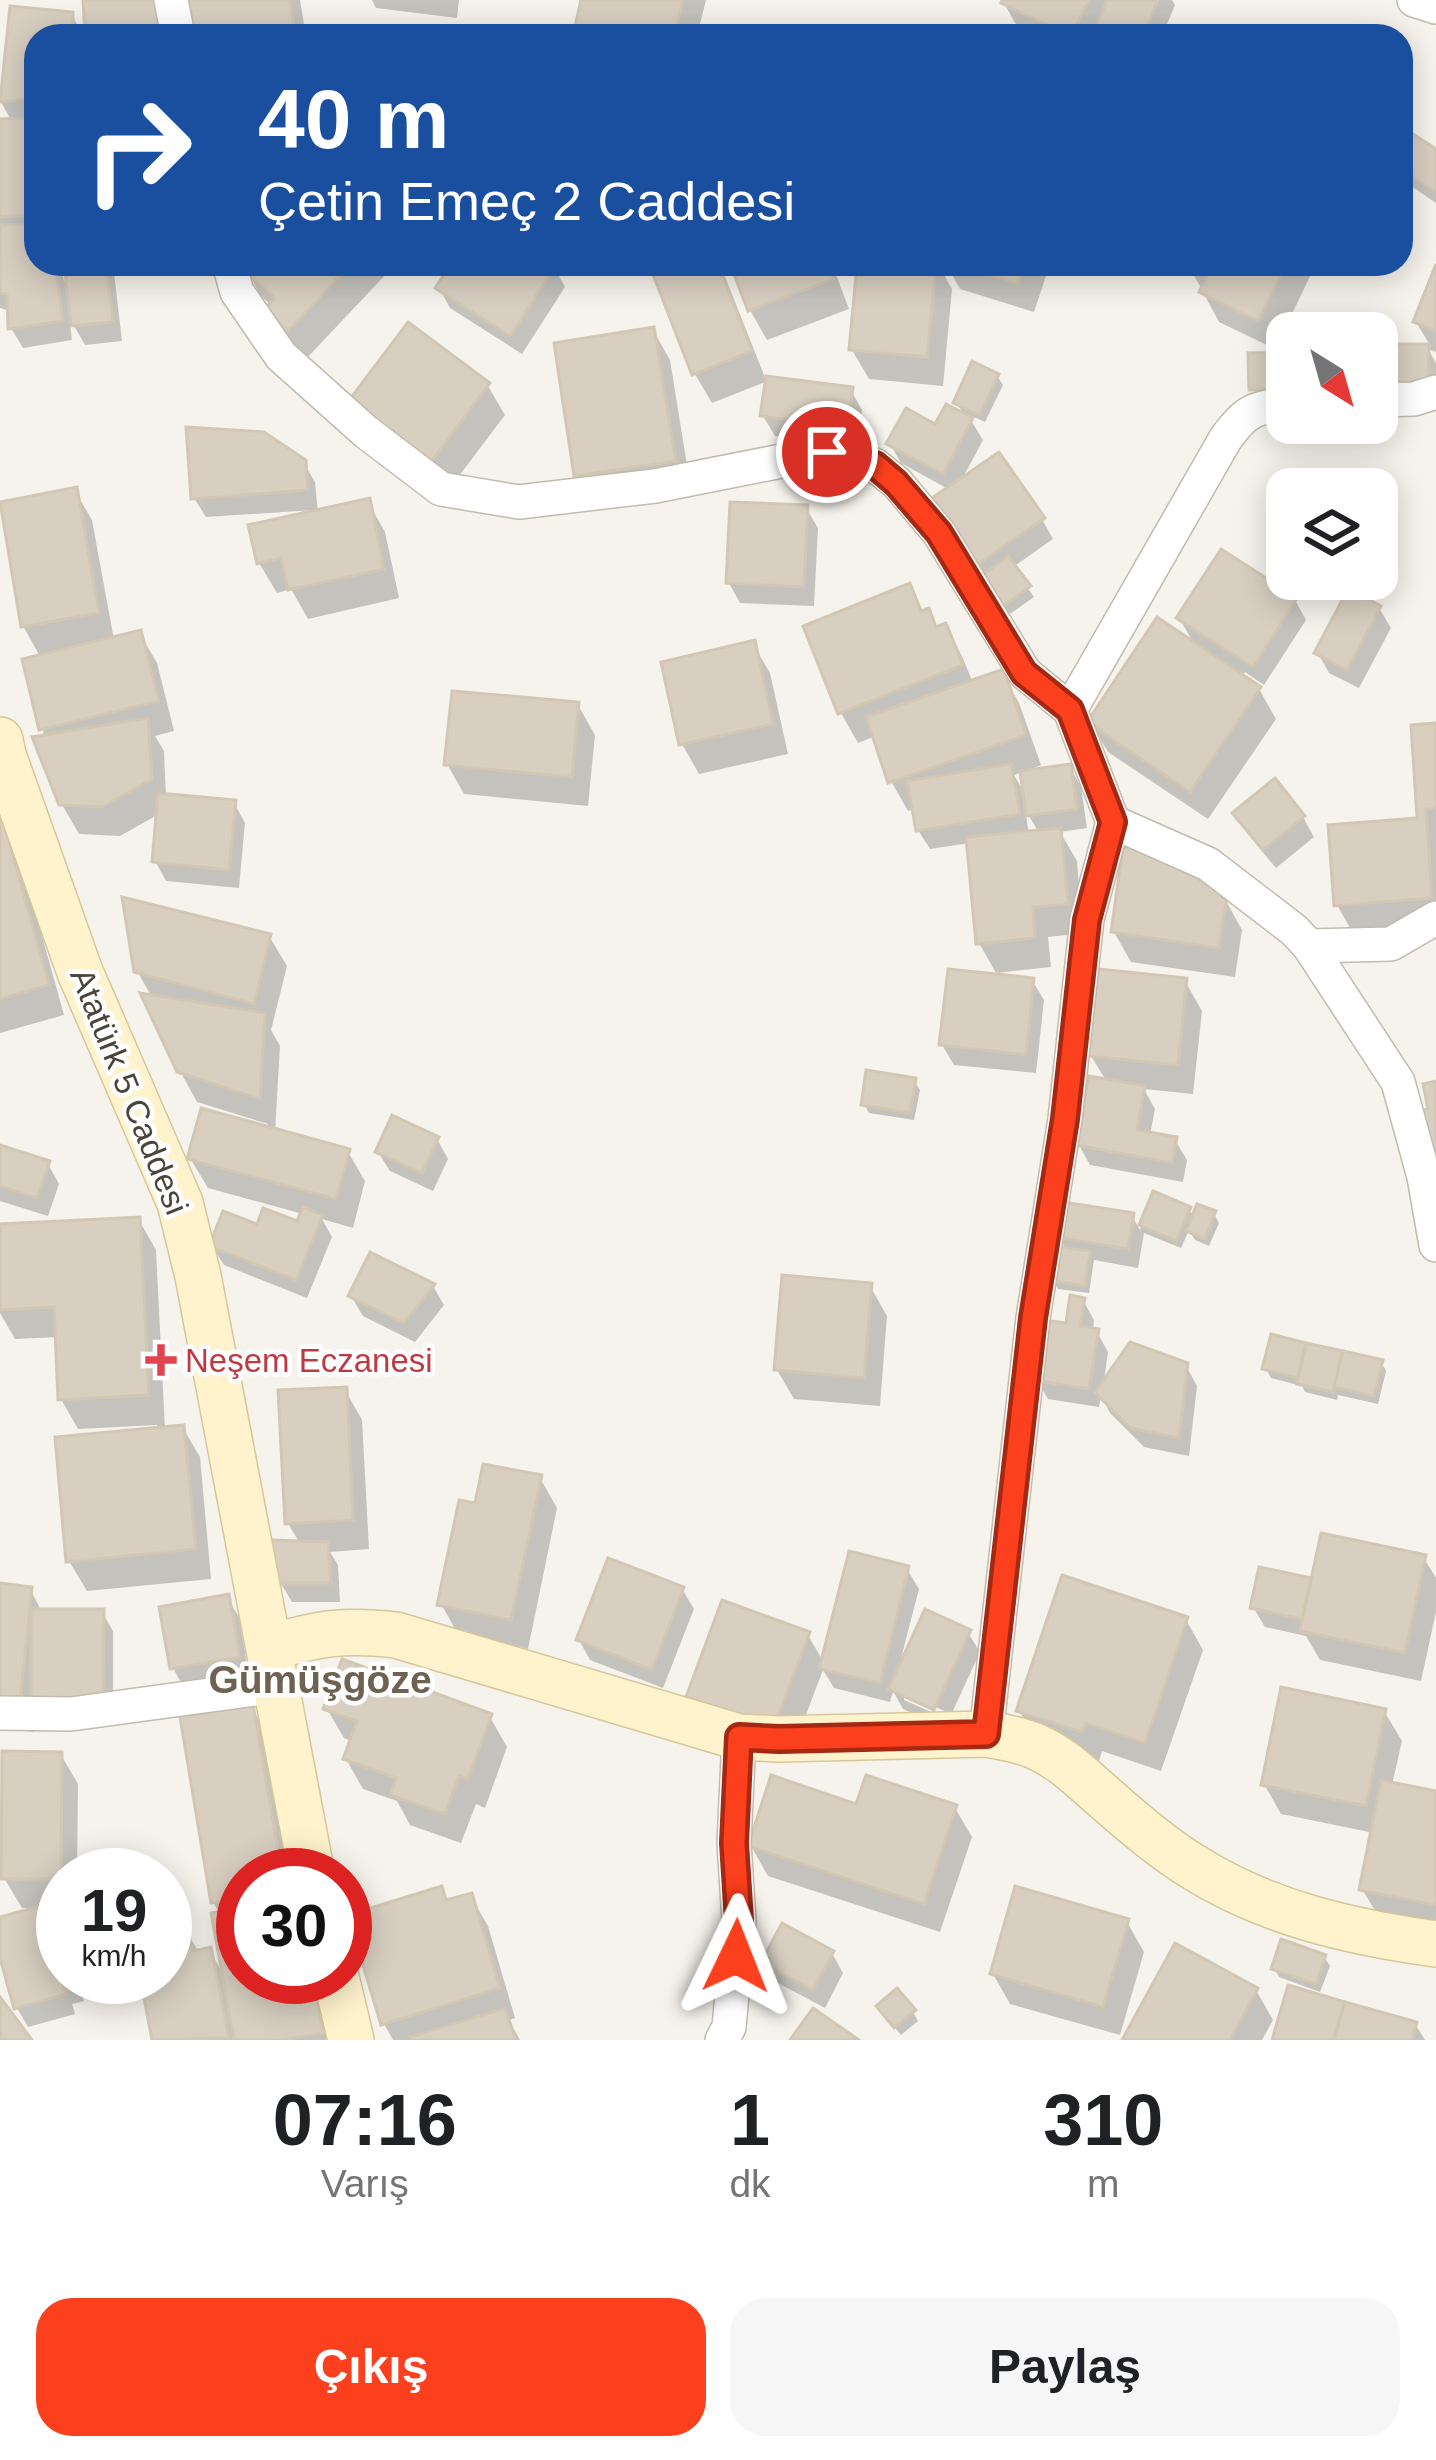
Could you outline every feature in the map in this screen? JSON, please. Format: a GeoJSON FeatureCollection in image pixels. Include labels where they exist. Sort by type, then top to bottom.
{"type":"FeatureCollection","features":[{"type":"Feature","properties":{"kind":"street"},"geometry":{"type":"LineString","coordinates":[[1414,0],[1436,8]]}},
{"type":"Feature","properties":{"kind":"street"},"geometry":{"type":"LineString","coordinates":[[233,276],[237,292],[281,356],[366,432],[441,489],[519,502],[655,486],[827,452],[875,465],[939,533],[1024,673],[1070,710],[1113,822],[1087,920],[1065,1119],[1033,1318],[986,1734]]}},
{"type":"Feature","properties":{"kind":"street"},"geometry":{"type":"LineString","coordinates":[[1398,399],[1436,392]]}},
{"type":"Feature","properties":{"kind":"street"},"geometry":{"type":"LineString","coordinates":[[1070,710],[1226,438],[1239,421],[1266,406]]}},
{"type":"Feature","properties":{"kind":"street","name":"Atatürk 5 Caddesi"},"geometry":{"type":"LineString","coordinates":[[0,740],[80,972],[181,1203],[307,1848]]}},
{"type":"Feature","properties":{"kind":"street"},"geometry":{"type":"LineString","coordinates":[[1113,822],[1208,864],[1309,946],[1398,1082],[1424,1177],[1436,1244]]}},
{"type":"Feature","properties":{"kind":"street"},"geometry":{"type":"LineString","coordinates":[[1309,946],[1391,944],[1436,918]]}},
{"type":"Feature","properties":{"kind":"street"},"geometry":{"type":"LineString","coordinates":[[0,1713],[70,1714],[273,1667],[322,1633],[396,1635],[739,1737],[986,1734],[1015,1739],[1064,1762],[1190,1866],[1252,1898],[1314,1921],[1436,1944]]}},
{"type":"Feature","properties":{"kind":"street"},"geometry":{"type":"LineString","coordinates":[[722,2040],[729,2027],[739,1921],[734,1843],[739,1737]]}},
{"type":"Feature","properties":{"kind":"street"},"geometry":{"type":"LineString","coordinates":[[342,2004],[351,2040]]}},
{"type":"Feature","properties":{"kind":"building"},"geometry":{"type":"Polygon","coordinates":[[[83,0],[161,0],[162,24],[84,24],[83,0]]]}},
{"type":"Feature","properties":{"kind":"building"},"geometry":{"type":"Polygon","coordinates":[[[189,0],[290,0],[293,24],[192,24],[189,0]]]}},
{"type":"Feature","properties":{"kind":"building"},"geometry":{"type":"Polygon","coordinates":[[[581,0],[683,0],[677,24],[576,24],[581,0]]]}},
{"type":"Feature","properties":{"kind":"building"},"geometry":{"type":"Polygon","coordinates":[[[1089,0],[1077,24],[1046,24],[1001,3],[1089,0]]]}},
{"type":"Feature","properties":{"kind":"building"},"geometry":{"type":"Polygon","coordinates":[[[1107,0],[1158,0],[1148,24],[1097,24],[1107,0]]]}},
{"type":"Feature","properties":{"kind":"building"},"geometry":{"type":"Polygon","coordinates":[[[10,6],[73,12],[73,24],[24,24],[24,99],[0,102],[10,6]]]}},
{"type":"Feature","properties":{"kind":"building"},"geometry":{"type":"Polygon","coordinates":[[[24,118],[24,216],[0,217],[0,119],[24,118]]]}},
{"type":"Feature","properties":{"kind":"building"},"geometry":{"type":"Polygon","coordinates":[[[1413,134],[1436,149],[1434,191],[1413,177],[1413,134]]]}},
{"type":"Feature","properties":{"kind":"building"},"geometry":{"type":"Polygon","coordinates":[[[24,224],[24,276],[57,276],[63,321],[8,329],[7,294],[0,293],[0,225],[24,224]]]}},
{"type":"Feature","properties":{"kind":"building"},"geometry":{"type":"Polygon","coordinates":[[[1436,264],[1436,331],[1413,322],[1436,264]]]}},
{"type":"Feature","properties":{"kind":"building"},"geometry":{"type":"Polygon","coordinates":[[[65,276],[107,276],[113,322],[71,326],[65,276]]]}},
{"type":"Feature","properties":{"kind":"building"},"geometry":{"type":"Polygon","coordinates":[[[251,276],[340,276],[288,331],[264,309],[275,298],[251,276]]]}},
{"type":"Feature","properties":{"kind":"building"},"geometry":{"type":"Polygon","coordinates":[[[443,276],[549,276],[510,336],[435,288],[443,276]]]}},
{"type":"Feature","properties":{"kind":"building"},"geometry":{"type":"Polygon","coordinates":[[[654,276],[723,276],[752,351],[692,375],[654,276]]]}},
{"type":"Feature","properties":{"kind":"building"},"geometry":{"type":"Polygon","coordinates":[[[735,276],[833,276],[834,279],[748,311],[735,276]]]}},
{"type":"Feature","properties":{"kind":"building"},"geometry":{"type":"Polygon","coordinates":[[[856,276],[935,276],[927,357],[849,350],[856,276]]]}},
{"type":"Feature","properties":{"kind":"building"},"geometry":{"type":"Polygon","coordinates":[[[993,276],[1020,276],[1018,284],[993,276]]]}},
{"type":"Feature","properties":{"kind":"building"},"geometry":{"type":"Polygon","coordinates":[[[1207,276],[1280,276],[1258,321],[1199,292],[1207,276]]]}},
{"type":"Feature","properties":{"kind":"building"},"geometry":{"type":"Polygon","coordinates":[[[408,322],[490,383],[429,465],[347,403],[408,322]]]}},
{"type":"Feature","properties":{"kind":"building"},"geometry":{"type":"Polygon","coordinates":[[[654,327],[676,461],[574,476],[554,343],[654,327]]]}},
{"type":"Feature","properties":{"kind":"building"},"geometry":{"type":"Polygon","coordinates":[[[1398,344],[1429,344],[1428,385],[1398,384],[1398,344]]]}},
{"type":"Feature","properties":{"kind":"building"},"geometry":{"type":"Polygon","coordinates":[[[1248,353],[1266,353],[1266,390],[1249,390],[1248,353]]]}},
{"type":"Feature","properties":{"kind":"building"},"geometry":{"type":"Polygon","coordinates":[[[972,361],[999,374],[980,415],[953,403],[972,361]]]}},
{"type":"Feature","properties":{"kind":"building"},"geometry":{"type":"Polygon","coordinates":[[[766,376],[853,387],[848,427],[760,416],[766,376]]]}},
{"type":"Feature","properties":{"kind":"building"},"geometry":{"type":"Polygon","coordinates":[[[946,404],[973,418],[943,474],[886,444],[906,408],[935,424],[946,404]]]}},
{"type":"Feature","properties":{"kind":"building"},"geometry":{"type":"Polygon","coordinates":[[[186,427],[264,432],[306,460],[308,490],[191,499],[186,427]]]}},
{"type":"Feature","properties":{"kind":"building"},"geometry":{"type":"Polygon","coordinates":[[[999,452],[1045,518],[975,566],[929,500],[999,452]]]}},
{"type":"Feature","properties":{"kind":"building"},"geometry":{"type":"Polygon","coordinates":[[[77,487],[99,613],[21,627],[0,502],[77,487]]]}},
{"type":"Feature","properties":{"kind":"building"},"geometry":{"type":"Polygon","coordinates":[[[370,498],[384,569],[288,590],[281,558],[257,564],[248,525],[370,498]]]}},
{"type":"Feature","properties":{"kind":"building"},"geometry":{"type":"Polygon","coordinates":[[[730,502],[808,505],[804,587],[726,583],[730,502]]]}},
{"type":"Feature","properties":{"kind":"building"},"geometry":{"type":"Polygon","coordinates":[[[1221,549],[1266,578],[1266,600],[1296,600],[1253,667],[1176,618],[1221,549]]]}},
{"type":"Feature","properties":{"kind":"building"},"geometry":{"type":"Polygon","coordinates":[[[1008,556],[1031,586],[1003,607],[980,577],[1008,556]]]}},
{"type":"Feature","properties":{"kind":"building"},"geometry":{"type":"Polygon","coordinates":[[[910,583],[921,611],[929,608],[936,627],[946,623],[963,665],[838,714],[803,626],[910,583]]]}},
{"type":"Feature","properties":{"kind":"building"},"geometry":{"type":"Polygon","coordinates":[[[1342,600],[1369,600],[1381,606],[1347,670],[1314,653],[1342,600]]]}},
{"type":"Feature","properties":{"kind":"building"},"geometry":{"type":"Polygon","coordinates":[[[1157,617],[1261,687],[1190,792],[1087,722],[1157,617]]]}},
{"type":"Feature","properties":{"kind":"building"},"geometry":{"type":"Polygon","coordinates":[[[141,630],[159,701],[39,730],[22,659],[141,630]]]}},
{"type":"Feature","properties":{"kind":"building"},"geometry":{"type":"Polygon","coordinates":[[[755,640],[773,724],[679,745],[661,662],[755,640]]]}},
{"type":"Feature","properties":{"kind":"building"},"geometry":{"type":"Polygon","coordinates":[[[1004,669],[1026,735],[888,783],[866,717],[1004,669]]]}},
{"type":"Feature","properties":{"kind":"building"},"geometry":{"type":"Polygon","coordinates":[[[452,691],[579,702],[572,777],[444,765],[452,691]]]}},
{"type":"Feature","properties":{"kind":"building"},"geometry":{"type":"Polygon","coordinates":[[[148,718],[152,779],[102,807],[59,805],[32,737],[148,718]]]}},
{"type":"Feature","properties":{"kind":"building"},"geometry":{"type":"Polygon","coordinates":[[[1436,723],[1436,808],[1426,809],[1432,898],[1334,906],[1328,825],[1417,818],[1411,725],[1436,723]]]}},
{"type":"Feature","properties":{"kind":"building"},"geometry":{"type":"Polygon","coordinates":[[[1011,764],[1020,814],[916,831],[907,781],[1011,764]]]}},
{"type":"Feature","properties":{"kind":"building"},"geometry":{"type":"Polygon","coordinates":[[[1071,764],[1077,809],[1026,816],[1020,771],[1071,764]]]}},
{"type":"Feature","properties":{"kind":"building"},"geometry":{"type":"Polygon","coordinates":[[[1275,778],[1305,816],[1263,850],[1232,813],[1275,778]]]}},
{"type":"Feature","properties":{"kind":"building"},"geometry":{"type":"Polygon","coordinates":[[[158,793],[236,800],[229,870],[152,862],[158,793]]]}},
{"type":"Feature","properties":{"kind":"building"},"geometry":{"type":"Polygon","coordinates":[[[0,809],[49,985],[0,999],[0,809]]]}},
{"type":"Feature","properties":{"kind":"building"},"geometry":{"type":"Polygon","coordinates":[[[1061,828],[1068,904],[1033,907],[1035,938],[976,944],[966,837],[1061,828]]]}},
{"type":"Feature","properties":{"kind":"building"},"geometry":{"type":"Polygon","coordinates":[[[1123,847],[1156,852],[1227,897],[1219,948],[1111,932],[1123,847]]]}},
{"type":"Feature","properties":{"kind":"building"},"geometry":{"type":"Polygon","coordinates":[[[122,897],[271,934],[254,1004],[134,972],[122,897]]]}},
{"type":"Feature","properties":{"kind":"building"},"geometry":{"type":"Polygon","coordinates":[[[948,969],[1034,978],[1026,1055],[939,1045],[948,969]]]}},
{"type":"Feature","properties":{"kind":"building"},"geometry":{"type":"Polygon","coordinates":[[[1098,969],[1187,978],[1178,1065],[1088,1056],[1098,969]]]}},
{"type":"Feature","properties":{"kind":"building"},"geometry":{"type":"Polygon","coordinates":[[[140,993],[265,1013],[260,1099],[177,1072],[140,993]]]}},
{"type":"Feature","properties":{"kind":"building"},"geometry":{"type":"Polygon","coordinates":[[[866,1070],[916,1078],[910,1113],[861,1105],[866,1070]]]}},
{"type":"Feature","properties":{"kind":"building"},"geometry":{"type":"Polygon","coordinates":[[[1089,1076],[1145,1086],[1137,1130],[1177,1137],[1172,1163],[1076,1145],[1089,1076]]]}},
{"type":"Feature","properties":{"kind":"building"},"geometry":{"type":"Polygon","coordinates":[[[1436,1081],[1436,1151],[1430,1152],[1422,1110],[1428,1109],[1423,1084],[1436,1081]]]}},
{"type":"Feature","properties":{"kind":"building"},"geometry":{"type":"Polygon","coordinates":[[[201,1108],[350,1149],[336,1199],[187,1159],[201,1108]]]}},
{"type":"Feature","properties":{"kind":"building"},"geometry":{"type":"Polygon","coordinates":[[[392,1115],[439,1137],[422,1173],[375,1152],[392,1115]]]}},
{"type":"Feature","properties":{"kind":"building"},"geometry":{"type":"Polygon","coordinates":[[[0,1145],[50,1161],[37,1198],[0,1186],[0,1145]]]}},
{"type":"Feature","properties":{"kind":"building"},"geometry":{"type":"Polygon","coordinates":[[[1153,1191],[1191,1207],[1176,1241],[1139,1225],[1153,1191]]]}},
{"type":"Feature","properties":{"kind":"building"},"geometry":{"type":"Polygon","coordinates":[[[1063,1202],[1134,1213],[1128,1249],[1056,1237],[1063,1202]]]}},
{"type":"Feature","properties":{"kind":"building"},"geometry":{"type":"Polygon","coordinates":[[[1197,1204],[1216,1211],[1205,1239],[1186,1231],[1197,1204]]]}},
{"type":"Feature","properties":{"kind":"building"},"geometry":{"type":"Polygon","coordinates":[[[303,1207],[323,1215],[296,1280],[209,1246],[223,1211],[257,1224],[263,1208],[297,1221],[303,1207]]]}},
{"type":"Feature","properties":{"kind":"building"},"geometry":{"type":"Polygon","coordinates":[[[140,1217],[149,1395],[58,1400],[54,1307],[0,1310],[0,1224],[140,1217]]]}},
{"type":"Feature","properties":{"kind":"building"},"geometry":{"type":"Polygon","coordinates":[[[1055,1246],[1090,1251],[1085,1286],[1050,1280],[1055,1246]]]}},
{"type":"Feature","properties":{"kind":"building"},"geometry":{"type":"Polygon","coordinates":[[[370,1252],[435,1284],[404,1323],[348,1296],[370,1252]]]}},
{"type":"Feature","properties":{"kind":"building"},"geometry":{"type":"Polygon","coordinates":[[[782,1275],[872,1283],[864,1378],[774,1370],[782,1275]]]}},
{"type":"Feature","properties":{"kind":"building"},"geometry":{"type":"Polygon","coordinates":[[[1070,1295],[1085,1298],[1080,1326],[1099,1329],[1089,1389],[1033,1380],[1043,1320],[1066,1323],[1070,1295]]]}},
{"type":"Feature","properties":{"kind":"building"},"geometry":{"type":"Polygon","coordinates":[[[1271,1334],[1306,1343],[1298,1378],[1262,1369],[1271,1334]]]}},
{"type":"Feature","properties":{"kind":"building"},"geometry":{"type":"Polygon","coordinates":[[[1130,1342],[1188,1363],[1179,1438],[1130,1428],[1095,1392],[1130,1342]]]}},
{"type":"Feature","properties":{"kind":"building"},"geometry":{"type":"Polygon","coordinates":[[[1306,1343],[1343,1351],[1333,1392],[1297,1384],[1306,1343]]]}},
{"type":"Feature","properties":{"kind":"building"},"geometry":{"type":"Polygon","coordinates":[[[1343,1351],[1383,1360],[1374,1396],[1334,1387],[1343,1351]]]}},
{"type":"Feature","properties":{"kind":"building"},"geometry":{"type":"Polygon","coordinates":[[[347,1387],[353,1520],[285,1524],[278,1390],[347,1387]]]}},
{"type":"Feature","properties":{"kind":"building"},"geometry":{"type":"Polygon","coordinates":[[[184,1425],[196,1549],[66,1562],[55,1437],[184,1425]]]}},
{"type":"Feature","properties":{"kind":"building"},"geometry":{"type":"Polygon","coordinates":[[[483,1464],[542,1475],[511,1620],[437,1605],[459,1500],[475,1503],[483,1464]]]}},
{"type":"Feature","properties":{"kind":"building"},"geometry":{"type":"Polygon","coordinates":[[[1321,1533],[1426,1555],[1405,1653],[1300,1631],[1321,1533]]]}},
{"type":"Feature","properties":{"kind":"building"},"geometry":{"type":"Polygon","coordinates":[[[271,1540],[328,1542],[331,1583],[278,1583],[271,1540]]]}},
{"type":"Feature","properties":{"kind":"building"},"geometry":{"type":"Polygon","coordinates":[[[849,1551],[909,1566],[880,1683],[819,1669],[849,1551]]]}},
{"type":"Feature","properties":{"kind":"building"},"geometry":{"type":"Polygon","coordinates":[[[608,1558],[684,1587],[652,1670],[576,1640],[608,1558]]]}},
{"type":"Feature","properties":{"kind":"building"},"geometry":{"type":"Polygon","coordinates":[[[1259,1567],[1311,1578],[1302,1619],[1250,1608],[1259,1567]]]}},
{"type":"Feature","properties":{"kind":"building"},"geometry":{"type":"Polygon","coordinates":[[[1062,1575],[1188,1617],[1145,1743],[1086,1723],[1082,1732],[1016,1711],[1062,1575]]]}},
{"type":"Feature","properties":{"kind":"building"},"geometry":{"type":"Polygon","coordinates":[[[0,1583],[32,1587],[20,1703],[0,1702],[0,1583]]]}},
{"type":"Feature","properties":{"kind":"building"},"geometry":{"type":"Polygon","coordinates":[[[229,1594],[240,1657],[170,1669],[159,1607],[229,1594]]]}},
{"type":"Feature","properties":{"kind":"building"},"geometry":{"type":"Polygon","coordinates":[[[722,1600],[810,1632],[773,1729],[686,1697],[722,1600]]]}},
{"type":"Feature","properties":{"kind":"building"},"geometry":{"type":"Polygon","coordinates":[[[31,1609],[104,1609],[103,1700],[31,1700],[31,1609]]]}},
{"type":"Feature","properties":{"kind":"building"},"geometry":{"type":"Polygon","coordinates":[[[925,1609],[971,1630],[934,1710],[888,1689],[925,1609]]]}},
{"type":"Feature","properties":{"kind":"building"},"geometry":{"type":"Polygon","coordinates":[[[342,1659],[492,1714],[468,1779],[459,1776],[445,1814],[390,1795],[396,1778],[343,1759],[357,1721],[323,1709],[342,1659]]]}},
{"type":"Feature","properties":{"kind":"building"},"geometry":{"type":"Polygon","coordinates":[[[1281,1687],[1386,1709],[1366,1806],[1261,1785],[1281,1687]]]}},
{"type":"Feature","properties":{"kind":"building"},"geometry":{"type":"Polygon","coordinates":[[[253,1704],[277,1848],[216,1848],[216,1902],[211,1903],[180,1717],[253,1704]]]}},
{"type":"Feature","properties":{"kind":"building"},"geometry":{"type":"Polygon","coordinates":[[[2,1751],[62,1752],[61,1848],[36,1848],[36,1879],[1,1879],[2,1751]]]}},
{"type":"Feature","properties":{"kind":"building"},"geometry":{"type":"Polygon","coordinates":[[[771,1775],[856,1804],[866,1775],[957,1805],[924,1904],[748,1846],[771,1775]]]}},
{"type":"Feature","properties":{"kind":"building"},"geometry":{"type":"Polygon","coordinates":[[[1381,1780],[1436,1791],[1436,1905],[1359,1890],[1381,1780]]]}},
{"type":"Feature","properties":{"kind":"building"},"geometry":{"type":"Polygon","coordinates":[[[442,1886],[446,1900],[472,1893],[500,1988],[381,2025],[372,1995],[372,1908],[442,1886]]]}},
{"type":"Feature","properties":{"kind":"building"},"geometry":{"type":"Polygon","coordinates":[[[1015,1886],[1129,1919],[1103,2007],[990,1974],[1015,1886]]]}},
{"type":"Feature","properties":{"kind":"building"},"geometry":{"type":"Polygon","coordinates":[[[36,1907],[36,2003],[14,2009],[0,1958],[0,1917],[36,1907]]]}},
{"type":"Feature","properties":{"kind":"building"},"geometry":{"type":"Polygon","coordinates":[[[782,1923],[834,1951],[813,1990],[761,1962],[782,1923]]]}},
{"type":"Feature","properties":{"kind":"building"},"geometry":{"type":"Polygon","coordinates":[[[1281,1939],[1326,1955],[1316,1984],[1271,1969],[1281,1939]]]}},
{"type":"Feature","properties":{"kind":"building"},"geometry":{"type":"Polygon","coordinates":[[[1175,1943],[1258,1988],[1230,2040],[1122,2040],[1175,1943]]]}},
{"type":"Feature","properties":{"kind":"building"},"geometry":{"type":"Polygon","coordinates":[[[192,1947],[193,1951],[211,1947],[216,2004],[222,2004],[229,2038],[152,2040],[145,2004],[192,2004],[192,1947]]]}},
{"type":"Feature","properties":{"kind":"building"},"geometry":{"type":"Polygon","coordinates":[[[1288,1985],[1345,2002],[1334,2040],[1272,2040],[1288,1985]]]}},
{"type":"Feature","properties":{"kind":"building"},"geometry":{"type":"Polygon","coordinates":[[[897,1988],[916,2010],[894,2028],[876,2006],[897,1988]]]}},
{"type":"Feature","properties":{"kind":"building"},"geometry":{"type":"Polygon","coordinates":[[[0,1997],[32,2040],[0,2040],[0,1997]]]}},
{"type":"Feature","properties":{"kind":"building"},"geometry":{"type":"Polygon","coordinates":[[[1345,2002],[1417,2022],[1412,2040],[1334,2040],[1345,2002]]]}},
{"type":"Feature","properties":{"kind":"building"},"geometry":{"type":"Polygon","coordinates":[[[227,2004],[318,2004],[323,2033],[282,2040],[234,2040],[227,2004]]]}},
{"type":"Feature","properties":{"kind":"building"},"geometry":{"type":"Polygon","coordinates":[[[505,2008],[516,2040],[410,2037],[505,2008]]]}},
{"type":"Feature","properties":{"kind":"building"},"geometry":{"type":"Polygon","coordinates":[[[813,2008],[859,2040],[790,2040],[813,2008]]]}},
{"type":"Feature","properties":{"kind":"place","name":"Neşem Eczanesi"},"geometry":{"type":"Point","coordinates":[161,1360]}},
{"type":"Feature","properties":{"kind":"district","name":"Gümüşgöze"},"geometry":{"type":"Point","coordinates":[320,1679]}},
{"type":"Feature","properties":{"kind":"route"},"geometry":{"type":"LineString","coordinates":[[736,1956],[739,1737],[986,1734],[1033,1318],[1065,1119],[1087,920],[1113,822],[1070,710],[1024,673],[939,533],[875,465],[827,452]]}}]}
